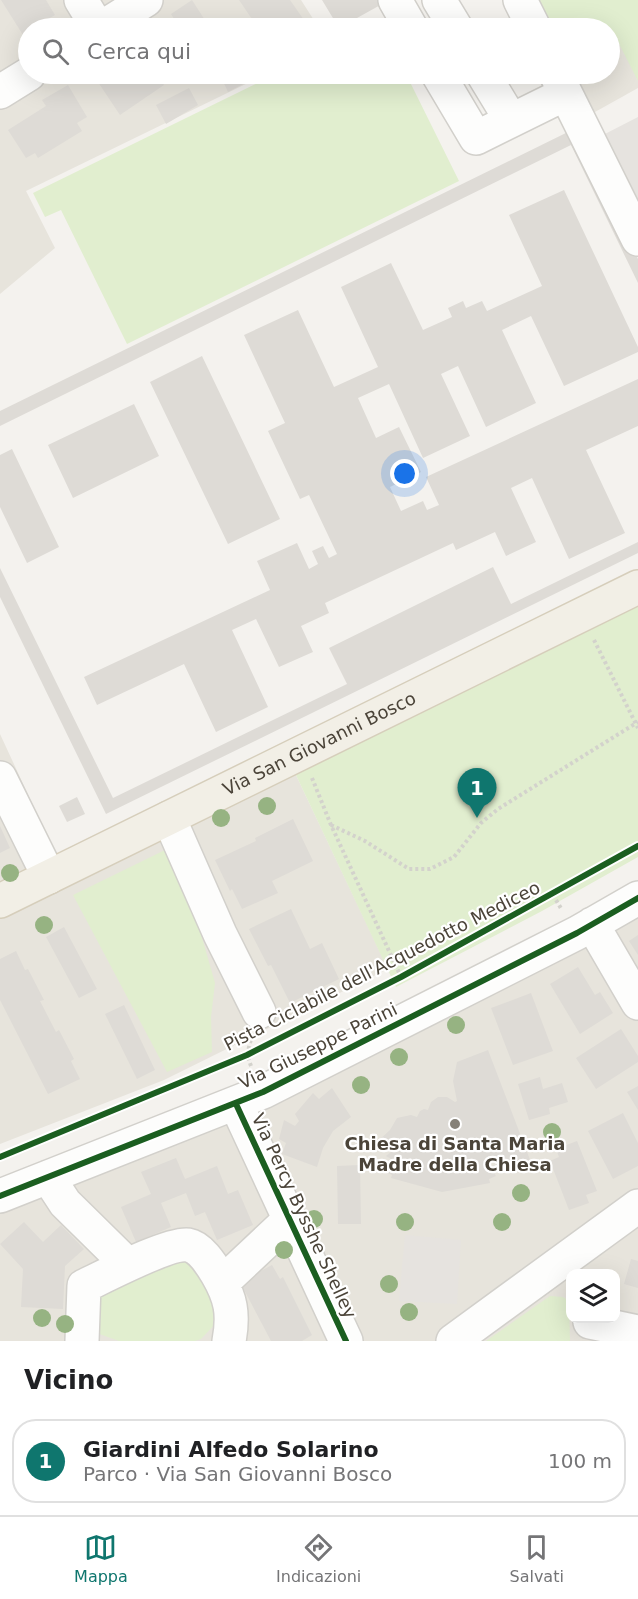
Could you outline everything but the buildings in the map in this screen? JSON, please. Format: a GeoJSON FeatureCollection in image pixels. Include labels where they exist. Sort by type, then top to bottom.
{"type":"FeatureCollection","features":[{"type":"Feature","properties":{"kind":"main road","name":"Via San Giovanni Bosco"},"geometry":{"type":"LineString","coordinates":[[0,901],[638,587]]}},
{"type":"Feature","properties":{"kind":"street"},"geometry":{"type":"LineString","coordinates":[[81,0],[93,18]]}},
{"type":"Feature","properties":{"kind":"street"},"geometry":{"type":"LineString","coordinates":[[116,18],[146,0]]}},
{"type":"Feature","properties":{"kind":"street"},"geometry":{"type":"LineString","coordinates":[[395,0],[405,18]]}},
{"type":"Feature","properties":{"kind":"street"},"geometry":{"type":"LineString","coordinates":[[439,0],[450,18]]}},
{"type":"Feature","properties":{"kind":"street"},"geometry":{"type":"LineString","coordinates":[[520,0],[529,18]]}},
{"type":"Feature","properties":{"kind":"street"},"geometry":{"type":"LineString","coordinates":[[0,92],[18,81]]}},
{"type":"Feature","properties":{"kind":"street"},"geometry":{"type":"LineString","coordinates":[[444,84],[476,138],[511,120],[561,84],[638,239]]}},
{"type":"Feature","properties":{"kind":"street"},"geometry":{"type":"LineString","coordinates":[[489,84],[511,120]]}},
{"type":"Feature","properties":{"kind":"street"},"geometry":{"type":"LineString","coordinates":[[0,777],[49,877]]}},
{"type":"Feature","properties":{"kind":"street"},"geometry":{"type":"LineString","coordinates":[[169,818],[220,934],[258,1012]]}},
{"type":"Feature","properties":{"kind":"street","name":"Via Giuseppe Parini"},"geometry":{"type":"LineString","coordinates":[[0,1196],[249,1098],[592,924],[638,898]]}},
{"type":"Feature","properties":{"kind":"street"},"geometry":{"type":"LineString","coordinates":[[592,924],[638,1003]]}},
{"type":"Feature","properties":{"kind":"street","name":"Via Percy Bysshe Shelley"},"geometry":{"type":"LineString","coordinates":[[249,1098],[289,1220],[346,1341]]}},
{"type":"Feature","properties":{"kind":"street"},"geometry":{"type":"LineString","coordinates":[[48,1176],[65,1203],[127,1264]]}},
{"type":"Feature","properties":{"kind":"street"},"geometry":{"type":"LineString","coordinates":[[453,1341],[581,1262],[638,1206]]}},
{"type":"Feature","properties":{"kind":"street"},"geometry":{"type":"LineString","coordinates":[[222,1283],[289,1220]]}},
{"type":"Feature","properties":{"kind":"street"},"geometry":{"type":"LineString","coordinates":[[82,1341],[84,1286],[127,1264],[186,1245],[194,1247],[202,1255],[222,1283],[233,1319],[229,1341]]}},
{"type":"Feature","properties":{"kind":"street"},"geometry":{"type":"LineString","coordinates":[[590,1327],[638,1332]]}},
{"type":"Feature","properties":{"kind":"path"},"geometry":{"type":"LineString","coordinates":[[331,825],[365,841],[409,869],[430,869],[454,857],[481,823],[498,809],[637,724],[590,632]]}},
{"type":"Feature","properties":{"kind":"path"},"geometry":{"type":"LineString","coordinates":[[310,773],[331,825],[401,977]]}},
{"type":"Feature","properties":{"kind":"path"},"geometry":{"type":"LineString","coordinates":[[249,1098],[247,1055],[258,1012]]}},
{"type":"Feature","properties":{"kind":"shaded area"},"geometry":{"type":"Polygon","coordinates":[[[0,0],[301,0],[313,18],[18,18],[18,84],[245,84],[26,191],[55,248],[0,294],[0,0]]]}},
{"type":"Feature","properties":{"kind":"shaded area"},"geometry":{"type":"Polygon","coordinates":[[[638,0],[638,88],[586,117],[569,84],[620,84],[620,18],[638,0]]]}},
{"type":"Feature","properties":{"kind":"shaded area"},"geometry":{"type":"Polygon","coordinates":[[[638,117],[638,225],[601,136],[638,117]]]}},
{"type":"Feature","properties":{"kind":"shaded area"},"geometry":{"type":"Polygon","coordinates":[[[0,734],[51,844],[72,877],[295,773],[388,969],[164,1080],[0,1144],[0,734]]]}},
{"type":"Feature","properties":{"kind":"shaded area"},"geometry":{"type":"Polygon","coordinates":[[[638,913],[638,1341],[0,1341],[0,1211],[638,913]]]}},
{"type":"Feature","properties":{"kind":"shaded area"},"geometry":{"type":"Polygon","coordinates":[[[405,1235],[461,1240],[457,1304],[399,1301],[405,1235]]]}},
{"type":"Feature","properties":{"kind":"green space"},"geometry":{"type":"Polygon","coordinates":[[[532,0],[638,0],[638,81],[620,46],[620,18],[541,18],[532,0]]]}},
{"type":"Feature","properties":{"kind":"green space"},"geometry":{"type":"Polygon","coordinates":[[[256,84],[411,84],[459,181],[127,344],[61,210],[45,217],[33,193],[256,84]]]}},
{"type":"Feature","properties":{"kind":"green space"},"geometry":{"type":"Polygon","coordinates":[[[638,605],[638,857],[542,911],[396,987],[295,773],[638,605]]]}},
{"type":"Feature","properties":{"kind":"green space"},"geometry":{"type":"Polygon","coordinates":[[[165,850],[199,927],[215,983],[211,1017],[212,1052],[167,1072],[73,895],[165,850]]]}},
{"type":"Feature","properties":{"kind":"green space"},"geometry":{"type":"Polygon","coordinates":[[[185,1251],[208,1274],[220,1319],[201,1339],[195,1341],[119,1341],[91,1331],[96,1290],[185,1251]]]}},
{"type":"Feature","properties":{"kind":"green space"},"geometry":{"type":"Polygon","coordinates":[[[550,1296],[566,1299],[566,1323],[570,1323],[570,1341],[486,1341],[550,1296]]]}},
{"type":"Feature","properties":{"kind":"cycle path","name":"Pista Ciclabile dell'Acquedotto Mediceo"},"geometry":{"type":"LineString","coordinates":[[0,1157],[247,1055],[401,977],[638,846]]}},
{"type":"Feature","properties":{"kind":"cycle path"},"geometry":{"type":"LineString","coordinates":[[0,1196],[263,1092],[577,933],[638,898]]}},
{"type":"Feature","properties":{"kind":"cycle path"},"geometry":{"type":"LineString","coordinates":[[236,1104],[346,1341]]}},
{"type":"Feature","properties":{"kind":"place","name":"Giardini Alfedo Solarino"},"geometry":{"type":"Point","coordinates":[477,818]}},
{"type":"Feature","properties":{"kind":"place","name":"Chiesa di Santa Maria Madre della Chiesa"},"geometry":{"type":"Point","coordinates":[455,1124]}}]}
